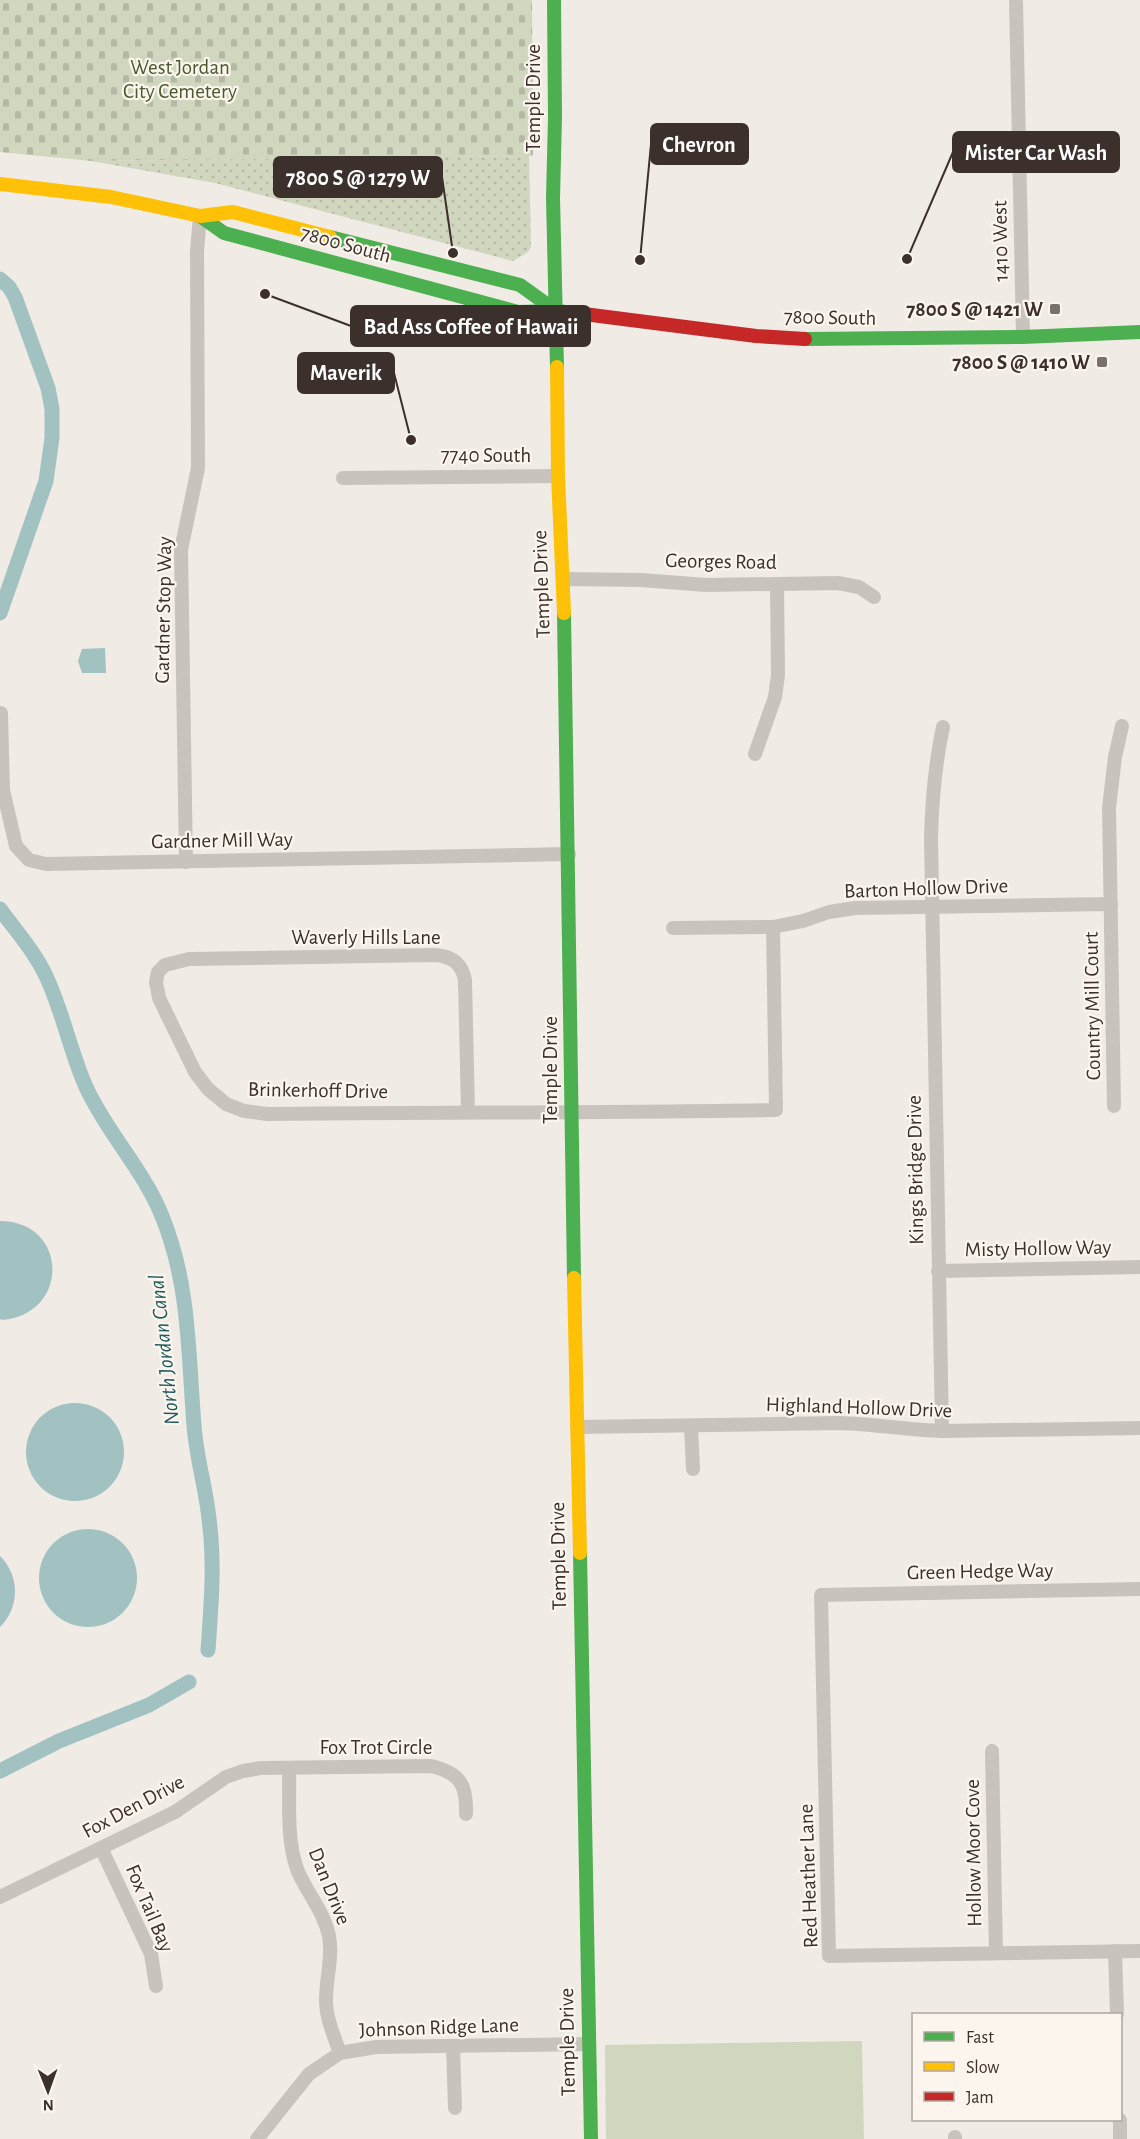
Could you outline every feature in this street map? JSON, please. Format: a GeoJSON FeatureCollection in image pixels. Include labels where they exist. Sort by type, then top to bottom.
{"type":"FeatureCollection","features":[{"type":"Feature","properties":{"kind":"street","name":"Temple Drive"},"geometry":{"type":"LineString","coordinates":[[554,0],[553,198],[569,854],[571,1112],[591,2139]]}},
{"type":"Feature","properties":{"kind":"street","name":"1410 West"},"geometry":{"type":"LineString","coordinates":[[1016,0],[1023,337]]}},
{"type":"Feature","properties":{"kind":"street","name":"7800 South"},"geometry":{"type":"LineString","coordinates":[[0,184],[111,197],[200,216],[233,212],[520,285],[556,311]]}},
{"type":"Feature","properties":{"kind":"street","name":"7800 South"},"geometry":{"type":"LineString","coordinates":[[200,216],[224,233],[518,312],[556,311],[756,336],[812,339],[1023,337],[1140,332]]}},
{"type":"Feature","properties":{"kind":"street","name":"Gardner Stop Way"},"geometry":{"type":"LineString","coordinates":[[186,862],[181,550],[198,468],[197,251],[200,216]]}},
{"type":"Feature","properties":{"kind":"street","name":"7740 South"},"geometry":{"type":"LineString","coordinates":[[343,478],[558,476]]}},
{"type":"Feature","properties":{"kind":"street","name":"Georges Road"},"geometry":{"type":"LineString","coordinates":[[563,579],[641,580],[706,585],[849,584],[859,587],[874,597]]}},
{"type":"Feature","properties":{"kind":"street"},"geometry":{"type":"LineString","coordinates":[[754,754],[775,697],[778,675],[777,584]]}},
{"type":"Feature","properties":{"kind":"street","name":"Gardner Mill Way"},"geometry":{"type":"LineString","coordinates":[[1,713],[3,790],[16,846],[29,860],[46,864],[569,854]]}},
{"type":"Feature","properties":{"kind":"street","name":"Country Mill Court"},"geometry":{"type":"LineString","coordinates":[[1114,1106],[1109,808],[1112,774],[1122,726]]}},
{"type":"Feature","properties":{"kind":"street","name":"Kings Bridge Drive"},"geometry":{"type":"LineString","coordinates":[[942,1431],[931,908],[932,796],[943,727]]}},
{"type":"Feature","properties":{"kind":"street","name":"Barton Hollow Drive"},"geometry":{"type":"LineString","coordinates":[[673,928],[773,927],[829,912],[855,908],[1111,904]]}},
{"type":"Feature","properties":{"kind":"street"},"geometry":{"type":"LineString","coordinates":[[571,1112],[777,1110],[773,927]]}},
{"type":"Feature","properties":{"kind":"street","name":"Waverly Hills Lane"},"geometry":{"type":"LineString","coordinates":[[162,968],[169,962],[189,958],[435,955],[449,957],[458,964],[465,981],[468,1111]]}},
{"type":"Feature","properties":{"kind":"street","name":"Brinkerhoff Drive"},"geometry":{"type":"LineString","coordinates":[[162,968],[158,972],[156,982],[159,998],[195,1072],[208,1089],[226,1104],[244,1112],[267,1114],[571,1112]]}},
{"type":"Feature","properties":{"kind":"street","name":"Misty Hollow Way"},"geometry":{"type":"LineString","coordinates":[[938,1271],[1140,1267]]}},
{"type":"Feature","properties":{"kind":"street","name":"Highland Hollow Drive"},"geometry":{"type":"LineString","coordinates":[[577,1427],[850,1423],[942,1431],[1140,1428]]}},
{"type":"Feature","properties":{"kind":"street"},"geometry":{"type":"LineString","coordinates":[[691,1426],[693,1469]]}},
{"type":"Feature","properties":{"kind":"street","name":"Green Hedge Way"},"geometry":{"type":"LineString","coordinates":[[821,1595],[1140,1589]]}},
{"type":"Feature","properties":{"kind":"street","name":"Red Heather Lane"},"geometry":{"type":"LineString","coordinates":[[821,1595],[829,1956],[1140,1951]]}},
{"type":"Feature","properties":{"kind":"street","name":"Hollow Moor Cove"},"geometry":{"type":"LineString","coordinates":[[992,1751],[996,1953]]}},
{"type":"Feature","properties":{"kind":"street","name":"Fox Trot Circle"},"geometry":{"type":"LineString","coordinates":[[289,1768],[431,1766],[449,1770],[460,1782],[467,1798],[466,1814]]}},
{"type":"Feature","properties":{"kind":"street","name":"Fox Den Drive"},"geometry":{"type":"LineString","coordinates":[[0,1897],[175,1812],[226,1777],[261,1768],[289,1768]]}},
{"type":"Feature","properties":{"kind":"street","name":"Dan Drive"},"geometry":{"type":"LineString","coordinates":[[289,1768],[293,1854],[297,1870],[324,1918],[330,1952],[326,2002],[329,2021],[340,2053]]}},
{"type":"Feature","properties":{"kind":"street","name":"Fox Tail Bay"},"geometry":{"type":"LineString","coordinates":[[100,1848],[151,1954],[156,1986]]}},
{"type":"Feature","properties":{"kind":"street"},"geometry":{"type":"LineString","coordinates":[[1115,1951],[1117,2013]]}},
{"type":"Feature","properties":{"kind":"street","name":"Johnson Ridge Lane"},"geometry":{"type":"LineString","coordinates":[[257,2139],[309,2074],[340,2053],[376,2047],[589,2044]]}},
{"type":"Feature","properties":{"kind":"street"},"geometry":{"type":"LineString","coordinates":[[453,2046],[455,2108]]}},
{"type":"Feature","properties":{"kind":"street"},"geometry":{"type":"LineString","coordinates":[[1120,2121],[1120,2139]]}},
{"type":"Feature","properties":{"kind":"green space","name":"West Jordan City Cemetery"},"geometry":{"type":"Polygon","coordinates":[[[0,0],[532,0],[533,156],[91,161],[0,152],[0,0]]]}},
{"type":"Feature","properties":{"kind":"green space"},"geometry":{"type":"Polygon","coordinates":[[[529,156],[531,247],[528,252],[513,261],[215,183],[91,161],[529,156]]]}},
{"type":"Feature","properties":{"kind":"green space"},"geometry":{"type":"Polygon","coordinates":[[[862,2041],[864,2139],[606,2139],[605,2045],[862,2041]]]}},
{"type":"Feature","properties":{"kind":"water"},"geometry":{"type":"Polygon","coordinates":[[[105,648],[106,673],[82,673],[78,661],[82,649],[105,648]]]}},
{"type":"Feature","properties":{"kind":"water"},"geometry":{"type":"Polygon","coordinates":[[[0,1221],[22,1225],[39,1236],[49,1251],[52,1268],[50,1286],[40,1302],[25,1314],[2,1320],[0,1319],[0,1221]]]}},
{"type":"Feature","properties":{"kind":"water"},"geometry":{"type":"Polygon","coordinates":[[[75,1403],[94,1407],[110,1417],[120,1433],[124,1452],[120,1471],[110,1487],[94,1497],[75,1501],[56,1497],[40,1487],[30,1471],[26,1452],[30,1433],[40,1417],[56,1407],[75,1403]]]}},
{"type":"Feature","properties":{"kind":"water"},"geometry":{"type":"Polygon","coordinates":[[[88,1529],[107,1533],[123,1543],[133,1559],[137,1578],[133,1597],[123,1613],[107,1623],[88,1627],[69,1623],[53,1613],[43,1597],[39,1578],[43,1559],[53,1543],[69,1533],[88,1529]]]}},
{"type":"Feature","properties":{"kind":"water"},"geometry":{"type":"Polygon","coordinates":[[[0,1556],[11,1573],[15,1592],[11,1610],[0,1627],[0,1556]]]}},
{"type":"Feature","properties":{"kind":"waterway","name":"North Jordan Canal"},"geometry":{"type":"LineString","coordinates":[[0,279],[15,297],[48,388],[52,409],[52,438],[46,481],[0,613]]}},
{"type":"Feature","properties":{"kind":"waterway","name":"North Jordan Canal"},"geometry":{"type":"LineString","coordinates":[[0,909],[42,967],[86,1087],[104,1120],[145,1182],[162,1216],[171,1242],[183,1293],[195,1437],[211,1535],[212,1585],[208,1650]]}},
{"type":"Feature","properties":{"kind":"waterway","name":"North Jordan Canal"},"geometry":{"type":"LineString","coordinates":[[0,1771],[59,1741],[149,1705],[189,1682]]}},
{"type":"Feature","properties":{"kind":"traffic: fast"},"geometry":{"type":"LineString","coordinates":[[554,0],[553,198],[557,367]]}},
{"type":"Feature","properties":{"kind":"traffic: fast"},"geometry":{"type":"LineString","coordinates":[[200,216],[224,233],[518,312],[576,313]]}},
{"type":"Feature","properties":{"kind":"traffic: fast"},"geometry":{"type":"LineString","coordinates":[[330,237],[520,285],[556,311]]}},
{"type":"Feature","properties":{"kind":"traffic: fast"},"geometry":{"type":"LineString","coordinates":[[805,339],[1023,337],[1140,332]]}},
{"type":"Feature","properties":{"kind":"traffic: fast"},"geometry":{"type":"LineString","coordinates":[[564,613],[574,1278]]}},
{"type":"Feature","properties":{"kind":"traffic: fast"},"geometry":{"type":"LineString","coordinates":[[580,1553],[591,2139]]}},
{"type":"Feature","properties":{"kind":"traffic: slow"},"geometry":{"type":"LineString","coordinates":[[0,184],[111,197],[200,216],[233,212],[330,237]]}},
{"type":"Feature","properties":{"kind":"traffic: slow"},"geometry":{"type":"LineString","coordinates":[[557,367],[558,476],[564,613]]}},
{"type":"Feature","properties":{"kind":"traffic: slow"},"geometry":{"type":"LineString","coordinates":[[574,1278],[580,1553]]}},
{"type":"Feature","properties":{"kind":"traffic: jam"},"geometry":{"type":"LineString","coordinates":[[576,313],[756,336],[805,339]]}},
{"type":"Feature","properties":{"kind":"place","name":"7800 S @ 1279 W"},"geometry":{"type":"Point","coordinates":[453,253]}},
{"type":"Feature","properties":{"kind":"place","name":"Mister Car Wash"},"geometry":{"type":"Point","coordinates":[907,259]}},
{"type":"Feature","properties":{"kind":"place","name":"Chevron"},"geometry":{"type":"Point","coordinates":[640,260]}},
{"type":"Feature","properties":{"kind":"place","name":"Bad Ass Coffee of Hawaii"},"geometry":{"type":"Point","coordinates":[265,294]}},
{"type":"Feature","properties":{"kind":"place","name":"7800 S @ 1421 W"},"geometry":{"type":"Point","coordinates":[1055,309]}},
{"type":"Feature","properties":{"kind":"place","name":"7800 S @ 1410 W"},"geometry":{"type":"Point","coordinates":[1102,362]}},
{"type":"Feature","properties":{"kind":"place","name":"Maverik"},"geometry":{"type":"Point","coordinates":[411,440]}}]}
